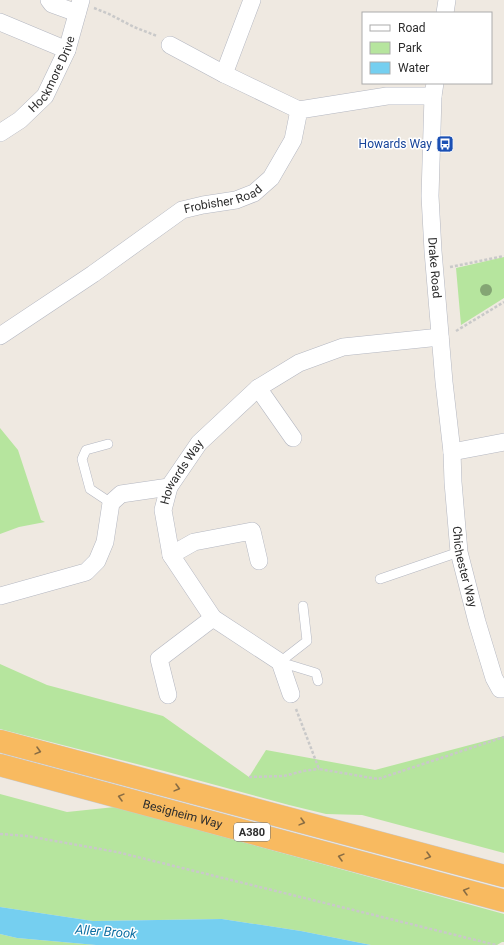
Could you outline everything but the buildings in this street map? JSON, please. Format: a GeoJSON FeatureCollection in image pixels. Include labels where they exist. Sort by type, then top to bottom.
{"type":"FeatureCollection","features":[{"type":"Feature","properties":{"kind":"highway","name":"Besigheim Way"},"geometry":{"type":"LineString","coordinates":[[0,741],[504,876]]}},
{"type":"Feature","properties":{"kind":"highway","name":"Besigheim Way"},"geometry":{"type":"LineString","coordinates":[[0,765],[504,901]]}},
{"type":"Feature","properties":{"kind":"street"},"geometry":{"type":"LineString","coordinates":[[49,0],[52,4],[79,5]]}},
{"type":"Feature","properties":{"kind":"street"},"geometry":{"type":"LineString","coordinates":[[224,74],[252,0]]}},
{"type":"Feature","properties":{"kind":"street"},"geometry":{"type":"LineString","coordinates":[[445,12],[447,0]]}},
{"type":"Feature","properties":{"kind":"street","name":"Hockmore Drive"},"geometry":{"type":"LineString","coordinates":[[0,133],[20,120],[45,96],[67,50],[79,5]]}},
{"type":"Feature","properties":{"kind":"street"},"geometry":{"type":"LineString","coordinates":[[0,22],[67,50]]}},
{"type":"Feature","properties":{"kind":"street"},"geometry":{"type":"LineString","coordinates":[[170,45],[224,74],[299,110],[434,89]]}},
{"type":"Feature","properties":{"kind":"street","name":"Drake Road"},"geometry":{"type":"LineString","coordinates":[[434,89],[430,196],[434,272],[452,452]]}},
{"type":"Feature","properties":{"kind":"street","name":"Frobisher Road"},"geometry":{"type":"LineString","coordinates":[[0,336],[93,274],[182,210],[236,200],[254,194],[271,178],[293,140],[299,110]]}},
{"type":"Feature","properties":{"kind":"street","name":"Howards Way"},"geometry":{"type":"LineString","coordinates":[[280,662],[212,618],[171,555],[163,510],[169,487],[199,443],[258,388],[299,363],[343,346],[440,337]]}},
{"type":"Feature","properties":{"kind":"street"},"geometry":{"type":"LineString","coordinates":[[258,388],[293,438]]}},
{"type":"Feature","properties":{"kind":"street"},"geometry":{"type":"LineString","coordinates":[[452,452],[504,442]]}},
{"type":"Feature","properties":{"kind":"street","name":"Chichester Way"},"geometry":{"type":"LineString","coordinates":[[452,452],[452,482],[459,552],[477,622],[501,689]]}},
{"type":"Feature","properties":{"kind":"street"},"geometry":{"type":"LineString","coordinates":[[0,596],[86,572],[97,560],[105,542],[111,503],[121,494],[169,487]]}},
{"type":"Feature","properties":{"kind":"street"},"geometry":{"type":"LineString","coordinates":[[171,555],[194,542],[252,531],[259,561]]}},
{"type":"Feature","properties":{"kind":"street"},"geometry":{"type":"LineString","coordinates":[[168,695],[159,659],[212,618]]}},
{"type":"Feature","properties":{"kind":"street"},"geometry":{"type":"LineString","coordinates":[[280,662],[291,694]]}},
{"type":"Feature","properties":{"kind":"lane"},"geometry":{"type":"LineString","coordinates":[[108,444],[86,450],[82,459],[90,489],[111,503]]}},
{"type":"Feature","properties":{"kind":"lane"},"geometry":{"type":"LineString","coordinates":[[380,579],[459,552]]}},
{"type":"Feature","properties":{"kind":"lane"},"geometry":{"type":"LineString","coordinates":[[280,662],[307,641],[303,606]]}},
{"type":"Feature","properties":{"kind":"lane"},"geometry":{"type":"LineString","coordinates":[[280,662],[316,673],[318,681]]}},
{"type":"Feature","properties":{"kind":"path"},"geometry":{"type":"LineString","coordinates":[[79,5],[109,14],[155,36],[170,45]]}},
{"type":"Feature","properties":{"kind":"path"},"geometry":{"type":"LineString","coordinates":[[434,272],[504,256]]}},
{"type":"Feature","properties":{"kind":"path"},"geometry":{"type":"LineString","coordinates":[[440,337],[462,328],[504,302]]}},
{"type":"Feature","properties":{"kind":"path"},"geometry":{"type":"LineString","coordinates":[[291,694],[319,769]]}},
{"type":"Feature","properties":{"kind":"path"},"geometry":{"type":"LineString","coordinates":[[249,777],[284,776],[319,769],[378,779],[504,737]]}},
{"type":"Feature","properties":{"kind":"path"},"geometry":{"type":"LineString","coordinates":[[0,834],[27,836],[116,852],[496,945]]}},
{"type":"Feature","properties":{"kind":"green space"},"geometry":{"type":"Polygon","coordinates":[[[504,257],[504,298],[461,325],[456,268],[504,257]]]}},
{"type":"Feature","properties":{"kind":"green space"},"geometry":{"type":"Polygon","coordinates":[[[0,428],[18,450],[41,520],[45,522],[19,527],[0,534],[0,428]]]}},
{"type":"Feature","properties":{"kind":"green space"},"geometry":{"type":"Polygon","coordinates":[[[0,664],[47,685],[163,716],[249,777],[266,750],[375,770],[504,736],[504,853],[362,815],[326,814],[289,805],[0,729],[0,664]]]}},
{"type":"Feature","properties":{"kind":"green space"},"geometry":{"type":"Polygon","coordinates":[[[0,794],[67,812],[115,807],[504,914],[504,942],[497,945],[371,945],[301,931],[222,919],[93,921],[0,907],[0,794]]]}},
{"type":"Feature","properties":{"kind":"green space"},"geometry":{"type":"Polygon","coordinates":[[[0,934],[17,938],[96,945],[0,945],[0,934]]]}},
{"type":"Feature","properties":{"kind":"water","name":"Aller Brook"},"geometry":{"type":"Polygon","coordinates":[[[0,907],[93,921],[222,919],[301,931],[371,945],[96,945],[17,938],[0,934],[0,907]]]}},
{"type":"Feature","properties":{"kind":"place","name":"Howards Way"},"geometry":{"type":"Point","coordinates":[445,144]}}]}
